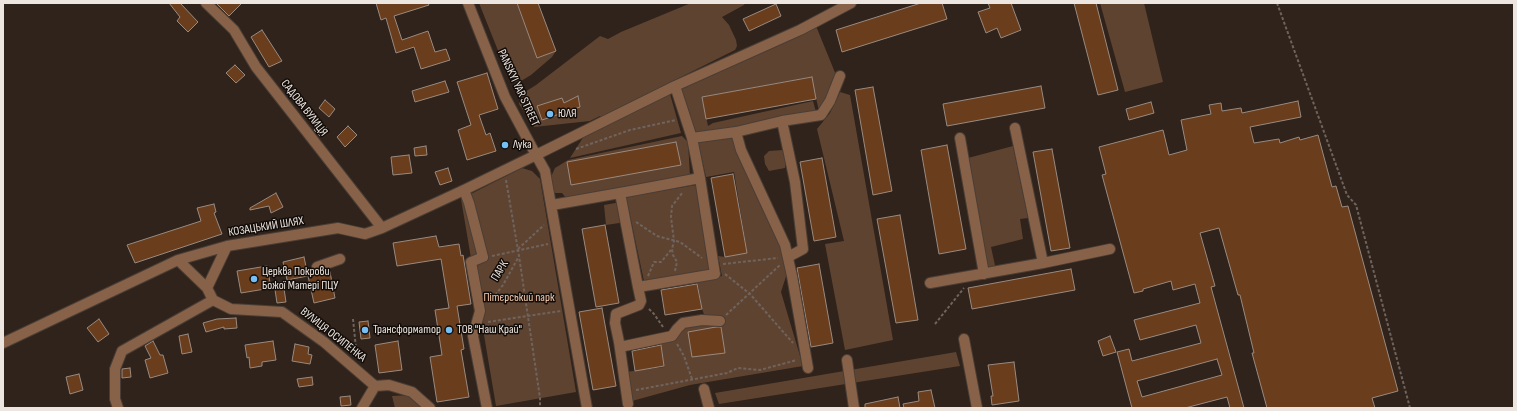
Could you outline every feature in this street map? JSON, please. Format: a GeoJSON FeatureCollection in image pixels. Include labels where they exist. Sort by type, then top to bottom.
{"type":"FeatureCollection","features":[{"type":"Feature","properties":{"kind":"street","name":"САДОВА ВУЛИЦЯ"},"geometry":{"type":"LineString","coordinates":[[206,3],[234,30],[256,67],[382,228]]}},
{"type":"Feature","properties":{"kind":"street","name":"PANSKYI YAR STREET"},"geometry":{"type":"LineString","coordinates":[[468,3],[505,97],[545,171],[587,408]]}},
{"type":"Feature","properties":{"kind":"street"},"geometry":{"type":"LineString","coordinates":[[536,155],[675,86],[800,30],[851,3]]}},
{"type":"Feature","properties":{"kind":"street"},"geometry":{"type":"LineString","coordinates":[[692,138],[736,132],[782,121],[820,115],[830,101],[840,76]]}},
{"type":"Feature","properties":{"kind":"street"},"geometry":{"type":"LineString","coordinates":[[638,287],[715,274],[700,178],[692,138],[675,86]]}},
{"type":"Feature","properties":{"kind":"street"},"geometry":{"type":"LineString","coordinates":[[782,121],[795,182],[803,249],[788,257]]}},
{"type":"Feature","properties":{"kind":"street"},"geometry":{"type":"LineString","coordinates":[[1015,128],[1043,263]]}},
{"type":"Feature","properties":{"kind":"street"},"geometry":{"type":"LineString","coordinates":[[736,132],[741,150],[785,245],[808,368]]}},
{"type":"Feature","properties":{"kind":"street"},"geometry":{"type":"LineString","coordinates":[[960,138],[984,274]]}},
{"type":"Feature","properties":{"kind":"street","name":"КОЗАЦЬКИЙ ШЛЯХ"},"geometry":{"type":"LineString","coordinates":[[3,343],[178,260],[227,246],[338,228],[365,234],[382,228],[536,155]]}},
{"type":"Feature","properties":{"kind":"street"},"geometry":{"type":"LineString","coordinates":[[552,206],[700,178]]}},
{"type":"Feature","properties":{"kind":"street"},"geometry":{"type":"LineString","coordinates":[[464,190],[469,203],[483,257],[471,262],[480,311],[473,336],[487,408]]}},
{"type":"Feature","properties":{"kind":"street"},"geometry":{"type":"LineString","coordinates":[[620,193],[641,301],[639,305],[616,314],[614,323],[620,347],[628,404]]}},
{"type":"Feature","properties":{"kind":"street"},"geometry":{"type":"LineString","coordinates":[[207,288],[227,246]]}},
{"type":"Feature","properties":{"kind":"street"},"geometry":{"type":"LineString","coordinates":[[930,283],[1043,263],[1110,249]]}},
{"type":"Feature","properties":{"kind":"street"},"geometry":{"type":"LineString","coordinates":[[317,266],[340,259]]}},
{"type":"Feature","properties":{"kind":"street"},"geometry":{"type":"LineString","coordinates":[[118,408],[115,399],[115,369],[122,351],[213,300],[207,288],[178,260]]}},
{"type":"Feature","properties":{"kind":"street","name":"ВУЛИЦЯ ОСИПЕНКА"},"geometry":{"type":"LineString","coordinates":[[213,300],[231,309],[282,312],[324,342],[375,386]]}},
{"type":"Feature","properties":{"kind":"street"},"geometry":{"type":"LineString","coordinates":[[620,347],[672,336],[683,323],[702,320],[720,321]]}},
{"type":"Feature","properties":{"kind":"street"},"geometry":{"type":"LineString","coordinates":[[964,339],[977,408]]}},
{"type":"Feature","properties":{"kind":"street"},"geometry":{"type":"LineString","coordinates":[[847,360],[854,408]]}},
{"type":"Feature","properties":{"kind":"street"},"geometry":{"type":"LineString","coordinates":[[362,408],[375,386],[389,384],[412,392],[430,408]]}},
{"type":"Feature","properties":{"kind":"street"},"geometry":{"type":"LineString","coordinates":[[704,389],[709,408]]}},
{"type":"Feature","properties":{"kind":"path"},"geometry":{"type":"LineString","coordinates":[[1277,3],[1347,195],[1356,205],[1410,408]]}},
{"type":"Feature","properties":{"kind":"path"},"geometry":{"type":"LineString","coordinates":[[576,149],[630,130],[677,120],[688,124]]}},
{"type":"Feature","properties":{"kind":"path"},"geometry":{"type":"LineString","coordinates":[[503,171],[519,256],[540,398],[540,408]]}},
{"type":"Feature","properties":{"kind":"path"},"geometry":{"type":"LineString","coordinates":[[678,280],[675,272],[677,262],[672,255],[674,241],[671,217],[672,206],[680,197],[688,180]]}},
{"type":"Feature","properties":{"kind":"path"},"geometry":{"type":"LineString","coordinates":[[624,217],[632,219],[657,236],[680,242],[714,265],[750,294],[806,357],[760,370],[738,368],[727,373],[626,392]]}},
{"type":"Feature","properties":{"kind":"path","name":"ПАРК"},"geometry":{"type":"LineString","coordinates":[[517,250],[548,221]]}},
{"type":"Feature","properties":{"kind":"path"},"geometry":{"type":"LineString","coordinates":[[483,257],[551,244]]}},
{"type":"Feature","properties":{"kind":"path"},"geometry":{"type":"LineString","coordinates":[[638,287],[650,274],[650,268],[654,262],[660,262],[672,249]]}},
{"type":"Feature","properties":{"kind":"path","name":"ПАРК"},"geometry":{"type":"LineString","coordinates":[[480,311],[487,305],[503,285],[519,256]]}},
{"type":"Feature","properties":{"kind":"path"},"geometry":{"type":"LineString","coordinates":[[714,265],[788,257]]}},
{"type":"Feature","properties":{"kind":"path"},"geometry":{"type":"LineString","coordinates":[[720,321],[788,257]]}},
{"type":"Feature","properties":{"kind":"path"},"geometry":{"type":"LineString","coordinates":[[936,324],[965,286]]}},
{"type":"Feature","properties":{"kind":"path"},"geometry":{"type":"LineString","coordinates":[[476,325],[570,310]]}},
{"type":"Feature","properties":{"kind":"path"},"geometry":{"type":"LineString","coordinates":[[353,319],[358,371]]}},
{"type":"Feature","properties":{"kind":"green space"},"geometry":{"type":"Polygon","coordinates":[[[479,3],[519,3],[517,4],[537,58],[556,51],[552,57],[531,75],[521,81],[514,82],[509,78],[479,3]]]}},
{"type":"Feature","properties":{"kind":"green space"},"geometry":{"type":"Polygon","coordinates":[[[691,3],[745,3],[722,17],[729,25],[736,40],[737,46],[735,50],[601,117],[600,116],[590,121],[534,127],[519,104],[520,95],[536,85],[600,36],[608,39],[621,32],[691,3]]]}},
{"type":"Feature","properties":{"kind":"green space"},"geometry":{"type":"Polygon","coordinates":[[[1100,3],[1144,3],[1163,82],[1125,92],[1100,3]]]}},
{"type":"Feature","properties":{"kind":"green space"},"geometry":{"type":"Polygon","coordinates":[[[816,26],[836,75],[828,98],[819,111],[811,77],[702,97],[708,126],[713,123],[813,101],[816,112],[694,135],[679,89],[816,26]]]}},
{"type":"Feature","properties":{"kind":"green space"},"geometry":{"type":"Polygon","coordinates":[[[840,92],[850,95],[893,340],[845,350],[825,244],[844,241],[817,129],[830,113],[840,92]]]}},
{"type":"Feature","properties":{"kind":"green space"},"geometry":{"type":"Polygon","coordinates":[[[670,94],[681,133],[570,158],[584,136],[670,94]]]}},
{"type":"Feature","properties":{"kind":"green space"},"geometry":{"type":"Polygon","coordinates":[[[682,136],[688,142],[690,176],[567,199],[562,193],[554,193],[550,179],[555,168],[568,160],[682,136]]]}},
{"type":"Feature","properties":{"kind":"green space"},"geometry":{"type":"Polygon","coordinates":[[[733,137],[781,249],[790,264],[781,292],[803,366],[690,385],[632,401],[626,372],[664,367],[661,342],[685,326],[706,320],[702,309],[697,280],[722,276],[718,256],[725,257],[747,252],[734,172],[706,177],[698,142],[733,137]]]}},
{"type":"Feature","properties":{"kind":"green space"},"geometry":{"type":"Polygon","coordinates":[[[1013,146],[1028,218],[1020,219],[1023,239],[991,247],[996,270],[989,272],[968,158],[1013,146]]]}},
{"type":"Feature","properties":{"kind":"green space"},"geometry":{"type":"Polygon","coordinates":[[[783,150],[786,153],[785,168],[769,171],[765,164],[764,156],[769,151],[783,150]]]}},
{"type":"Feature","properties":{"kind":"green space","name":"Пітєрський парк"},"geometry":{"type":"Polygon","coordinates":[[[522,168],[532,171],[540,179],[576,392],[496,406],[461,199],[522,168]]]}},
{"type":"Feature","properties":{"kind":"green space"},"geometry":{"type":"Polygon","coordinates":[[[696,185],[709,270],[644,281],[626,197],[696,185]]]}},
{"type":"Feature","properties":{"kind":"green space"},"geometry":{"type":"Polygon","coordinates":[[[621,202],[626,222],[606,225],[604,205],[621,202]]]}},
{"type":"Feature","properties":{"kind":"green space"},"geometry":{"type":"Polygon","coordinates":[[[956,352],[960,366],[719,404],[715,393],[956,352]]]}},
{"type":"Feature","properties":{"kind":"green space"},"geometry":{"type":"Polygon","coordinates":[[[411,395],[425,408],[395,408],[392,396],[411,395]]]}},
{"type":"Feature","properties":{"kind":"building"},"geometry":{"type":"Polygon","coordinates":[[[169,3],[180,3],[198,22],[188,32],[177,21],[180,17],[169,3]]]}},
{"type":"Feature","properties":{"kind":"building"},"geometry":{"type":"Polygon","coordinates":[[[216,3],[242,3],[229,16],[216,3]]]}},
{"type":"Feature","properties":{"kind":"building"},"geometry":{"type":"Polygon","coordinates":[[[376,3],[428,3],[429,5],[394,16],[402,40],[428,31],[435,52],[446,49],[450,60],[421,69],[414,47],[396,53],[386,18],[381,20],[376,3]]]}},
{"type":"Feature","properties":{"kind":"building"},"geometry":{"type":"Polygon","coordinates":[[[517,3],[538,3],[556,51],[537,58],[517,3]]]}},
{"type":"Feature","properties":{"kind":"building"},"geometry":{"type":"Polygon","coordinates":[[[921,3],[942,3],[947,19],[842,52],[836,30],[921,3]]]}},
{"type":"Feature","properties":{"kind":"building"},"geometry":{"type":"Polygon","coordinates":[[[988,3],[1011,3],[1021,30],[1001,38],[997,28],[986,33],[978,12],[990,8],[988,3]]]}},
{"type":"Feature","properties":{"kind":"building"},"geometry":{"type":"Polygon","coordinates":[[[1074,3],[1096,3],[1118,90],[1098,95],[1074,3]]]}},
{"type":"Feature","properties":{"kind":"building"},"geometry":{"type":"Polygon","coordinates":[[[776,4],[781,16],[749,31],[743,19],[776,4]]]}},
{"type":"Feature","properties":{"kind":"building"},"geometry":{"type":"Polygon","coordinates":[[[262,30],[282,61],[269,67],[251,37],[262,30]]]}},
{"type":"Feature","properties":{"kind":"building"},"geometry":{"type":"Polygon","coordinates":[[[235,65],[245,75],[236,83],[226,73],[235,65]]]}},
{"type":"Feature","properties":{"kind":"building"},"geometry":{"type":"Polygon","coordinates":[[[487,73],[498,109],[479,115],[486,135],[490,133],[496,151],[467,160],[458,130],[471,125],[457,82],[487,73]]]}},
{"type":"Feature","properties":{"kind":"building"},"geometry":{"type":"Polygon","coordinates":[[[812,77],[816,99],[706,119],[702,97],[812,77]]]}},
{"type":"Feature","properties":{"kind":"building"},"geometry":{"type":"Polygon","coordinates":[[[445,81],[449,92],[415,102],[412,91],[445,81]]]}},
{"type":"Feature","properties":{"kind":"building"},"geometry":{"type":"Polygon","coordinates":[[[1041,86],[1045,108],[947,126],[943,104],[1041,86]]]}},
{"type":"Feature","properties":{"kind":"building"},"geometry":{"type":"Polygon","coordinates":[[[873,87],[892,191],[873,195],[855,90],[873,87]]]}},
{"type":"Feature","properties":{"kind":"building","name":"ЮЛЯ"},"geometry":{"type":"Polygon","coordinates":[[[578,96],[580,107],[542,120],[537,106],[562,98],[564,103],[578,96]]]}},
{"type":"Feature","properties":{"kind":"building"},"geometry":{"type":"Polygon","coordinates":[[[325,100],[335,109],[329,117],[319,108],[325,100]]]}},
{"type":"Feature","properties":{"kind":"building"},"geometry":{"type":"Polygon","coordinates":[[[1298,101],[1301,117],[1250,127],[1254,143],[1279,139],[1280,143],[1299,137],[1300,140],[1318,135],[1332,187],[1336,186],[1342,207],[1348,206],[1398,391],[1372,398],[1375,408],[1267,408],[1252,353],[1254,353],[1240,295],[1238,295],[1219,228],[1200,233],[1215,286],[1211,287],[1244,408],[1230,408],[1227,397],[1185,408],[1132,408],[1117,352],[1129,349],[1132,361],[1201,343],[1196,325],[1140,340],[1134,320],[1200,303],[1195,284],[1173,290],[1171,281],[1134,293],[1102,175],[1106,174],[1099,147],[1163,130],[1169,155],[1187,150],[1181,120],[1211,114],[1209,105],[1221,103],[1222,111],[1241,108],[1242,113],[1298,101]],[[1217,359],[1137,381],[1142,397],[1222,375],[1217,359]]]}},
{"type":"Feature","properties":{"kind":"building"},"geometry":{"type":"Polygon","coordinates":[[[1151,102],[1154,113],[1129,120],[1126,109],[1151,102]]]}},
{"type":"Feature","properties":{"kind":"building"},"geometry":{"type":"Polygon","coordinates":[[[321,123],[327,128],[320,136],[314,130],[321,123]]]}},
{"type":"Feature","properties":{"kind":"building"},"geometry":{"type":"Polygon","coordinates":[[[348,126],[357,135],[345,147],[337,137],[348,126]]]}},
{"type":"Feature","properties":{"kind":"building"},"geometry":{"type":"Polygon","coordinates":[[[676,142],[681,165],[571,185],[567,162],[676,142]]]}},
{"type":"Feature","properties":{"kind":"building"},"geometry":{"type":"Polygon","coordinates":[[[947,145],[966,249],[939,254],[921,150],[947,145]]]}},
{"type":"Feature","properties":{"kind":"building"},"geometry":{"type":"Polygon","coordinates":[[[426,146],[427,155],[415,156],[414,148],[426,146]]]}},
{"type":"Feature","properties":{"kind":"building"},"geometry":{"type":"Polygon","coordinates":[[[1052,149],[1070,248],[1051,251],[1033,152],[1052,149]]]}},
{"type":"Feature","properties":{"kind":"building"},"geometry":{"type":"Polygon","coordinates":[[[409,155],[412,173],[393,175],[391,157],[409,155]]]}},
{"type":"Feature","properties":{"kind":"building"},"geometry":{"type":"Polygon","coordinates":[[[822,158],[836,237],[814,241],[800,162],[822,158]]]}},
{"type":"Feature","properties":{"kind":"building"},"geometry":{"type":"Polygon","coordinates":[[[448,168],[452,181],[440,185],[435,172],[448,168]]]}},
{"type":"Feature","properties":{"kind":"building"},"geometry":{"type":"Polygon","coordinates":[[[733,174],[747,253],[725,257],[711,178],[733,174]]]}},
{"type":"Feature","properties":{"kind":"building"},"geometry":{"type":"Polygon","coordinates":[[[276,193],[283,207],[271,213],[269,206],[250,210],[250,208],[276,193]]]}},
{"type":"Feature","properties":{"kind":"building"},"geometry":{"type":"Polygon","coordinates":[[[214,204],[216,212],[214,213],[222,234],[135,263],[127,245],[201,221],[197,208],[214,204]]]}},
{"type":"Feature","properties":{"kind":"building"},"geometry":{"type":"Polygon","coordinates":[[[900,215],[918,320],[896,323],[877,219],[900,215]]]}},
{"type":"Feature","properties":{"kind":"building"},"geometry":{"type":"Polygon","coordinates":[[[605,225],[619,303],[596,307],[582,229],[605,225]]]}},
{"type":"Feature","properties":{"kind":"building"},"geometry":{"type":"Polygon","coordinates":[[[436,236],[439,247],[459,244],[461,256],[463,255],[471,304],[457,306],[464,349],[461,350],[469,397],[437,402],[430,357],[442,355],[435,310],[449,308],[441,259],[397,266],[393,243],[436,236]]]}},
{"type":"Feature","properties":{"kind":"building"},"geometry":{"type":"Polygon","coordinates":[[[304,257],[308,276],[287,280],[283,262],[304,257]]]}},
{"type":"Feature","properties":{"kind":"building"},"geometry":{"type":"Polygon","coordinates":[[[819,264],[833,343],[811,347],[797,268],[819,264]]]}},
{"type":"Feature","properties":{"kind":"building","name":"Церква Покрови Божої Матері ПЦУ"},"geometry":{"type":"Polygon","coordinates":[[[267,266],[271,288],[241,293],[237,271],[267,266]]]}},
{"type":"Feature","properties":{"kind":"building"},"geometry":{"type":"Polygon","coordinates":[[[1071,269],[1075,290],[972,309],[968,288],[1071,269]]]}},
{"type":"Feature","properties":{"kind":"building"},"geometry":{"type":"Polygon","coordinates":[[[330,272],[335,298],[314,303],[308,276],[330,272]]]}},
{"type":"Feature","properties":{"kind":"building"},"geometry":{"type":"Polygon","coordinates":[[[283,282],[286,302],[277,303],[274,283],[283,282]]]}},
{"type":"Feature","properties":{"kind":"building"},"geometry":{"type":"Polygon","coordinates":[[[697,284],[702,309],[665,315],[661,290],[697,284]]]}},
{"type":"Feature","properties":{"kind":"building"},"geometry":{"type":"Polygon","coordinates":[[[602,308],[616,386],[593,390],[579,312],[602,308]]]}},
{"type":"Feature","properties":{"kind":"building"},"geometry":{"type":"Polygon","coordinates":[[[236,318],[237,328],[224,329],[224,327],[206,332],[203,323],[217,319],[236,318]]]}},
{"type":"Feature","properties":{"kind":"building"},"geometry":{"type":"Polygon","coordinates":[[[99,319],[109,334],[98,342],[87,328],[99,319]]]}},
{"type":"Feature","properties":{"kind":"building","name":"Трансформатор"},"geometry":{"type":"Polygon","coordinates":[[[368,321],[370,338],[361,339],[359,322],[368,321]]]}},
{"type":"Feature","properties":{"kind":"building"},"geometry":{"type":"Polygon","coordinates":[[[721,327],[725,353],[692,357],[688,332],[721,327]]]}},
{"type":"Feature","properties":{"kind":"building"},"geometry":{"type":"Polygon","coordinates":[[[188,334],[192,352],[182,354],[179,336],[188,334]]]}},
{"type":"Feature","properties":{"kind":"building"},"geometry":{"type":"Polygon","coordinates":[[[1110,336],[1116,352],[1103,356],[1098,341],[1110,336]]]}},
{"type":"Feature","properties":{"kind":"building"},"geometry":{"type":"Polygon","coordinates":[[[153,341],[160,355],[163,355],[168,373],[150,378],[145,360],[151,358],[145,346],[153,341]]]}},
{"type":"Feature","properties":{"kind":"building"},"geometry":{"type":"Polygon","coordinates":[[[273,341],[276,360],[262,362],[262,366],[250,368],[249,357],[247,358],[245,345],[273,341]]]}},
{"type":"Feature","properties":{"kind":"building"},"geometry":{"type":"Polygon","coordinates":[[[398,341],[402,370],[379,373],[375,345],[398,341]]]}},
{"type":"Feature","properties":{"kind":"building"},"geometry":{"type":"Polygon","coordinates":[[[295,344],[309,347],[308,354],[312,355],[310,364],[292,361],[295,344]]]}},
{"type":"Feature","properties":{"kind":"building"},"geometry":{"type":"Polygon","coordinates":[[[661,345],[664,366],[635,371],[632,351],[661,345]]]}},
{"type":"Feature","properties":{"kind":"building"},"geometry":{"type":"Polygon","coordinates":[[[1014,362],[1019,401],[992,405],[991,396],[993,396],[988,365],[1014,362]]]}},
{"type":"Feature","properties":{"kind":"building"},"geometry":{"type":"Polygon","coordinates":[[[130,368],[131,377],[122,378],[122,369],[130,368]]]}},
{"type":"Feature","properties":{"kind":"building"},"geometry":{"type":"Polygon","coordinates":[[[79,374],[83,390],[70,394],[66,377],[79,374]]]}},
{"type":"Feature","properties":{"kind":"building"},"geometry":{"type":"Polygon","coordinates":[[[312,377],[313,385],[299,387],[297,379],[312,377]]]}},
{"type":"Feature","properties":{"kind":"building"},"geometry":{"type":"Polygon","coordinates":[[[931,390],[935,408],[904,408],[903,404],[919,401],[918,392],[931,390]]]}},
{"type":"Feature","properties":{"kind":"building"},"geometry":{"type":"Polygon","coordinates":[[[350,396],[351,405],[341,406],[340,397],[350,396]]]}},
{"type":"Feature","properties":{"kind":"building"},"geometry":{"type":"Polygon","coordinates":[[[898,397],[900,408],[865,408],[865,404],[898,397]]]}},
{"type":"Feature","properties":{"kind":"place","name":"ЮЛЯ"},"geometry":{"type":"Point","coordinates":[550,114]}},
{"type":"Feature","properties":{"kind":"place","name":"Лука"},"geometry":{"type":"Point","coordinates":[505,145]}},
{"type":"Feature","properties":{"kind":"place","name":"Церква Покрови Божої Матері ПЦУ"},"geometry":{"type":"Point","coordinates":[254,279]}},
{"type":"Feature","properties":{"kind":"place","name":"Трансформатор"},"geometry":{"type":"Point","coordinates":[365,330]}},
{"type":"Feature","properties":{"kind":"place","name":"ТОВ \"Наш Край\""},"geometry":{"type":"Point","coordinates":[449,330]}}]}
